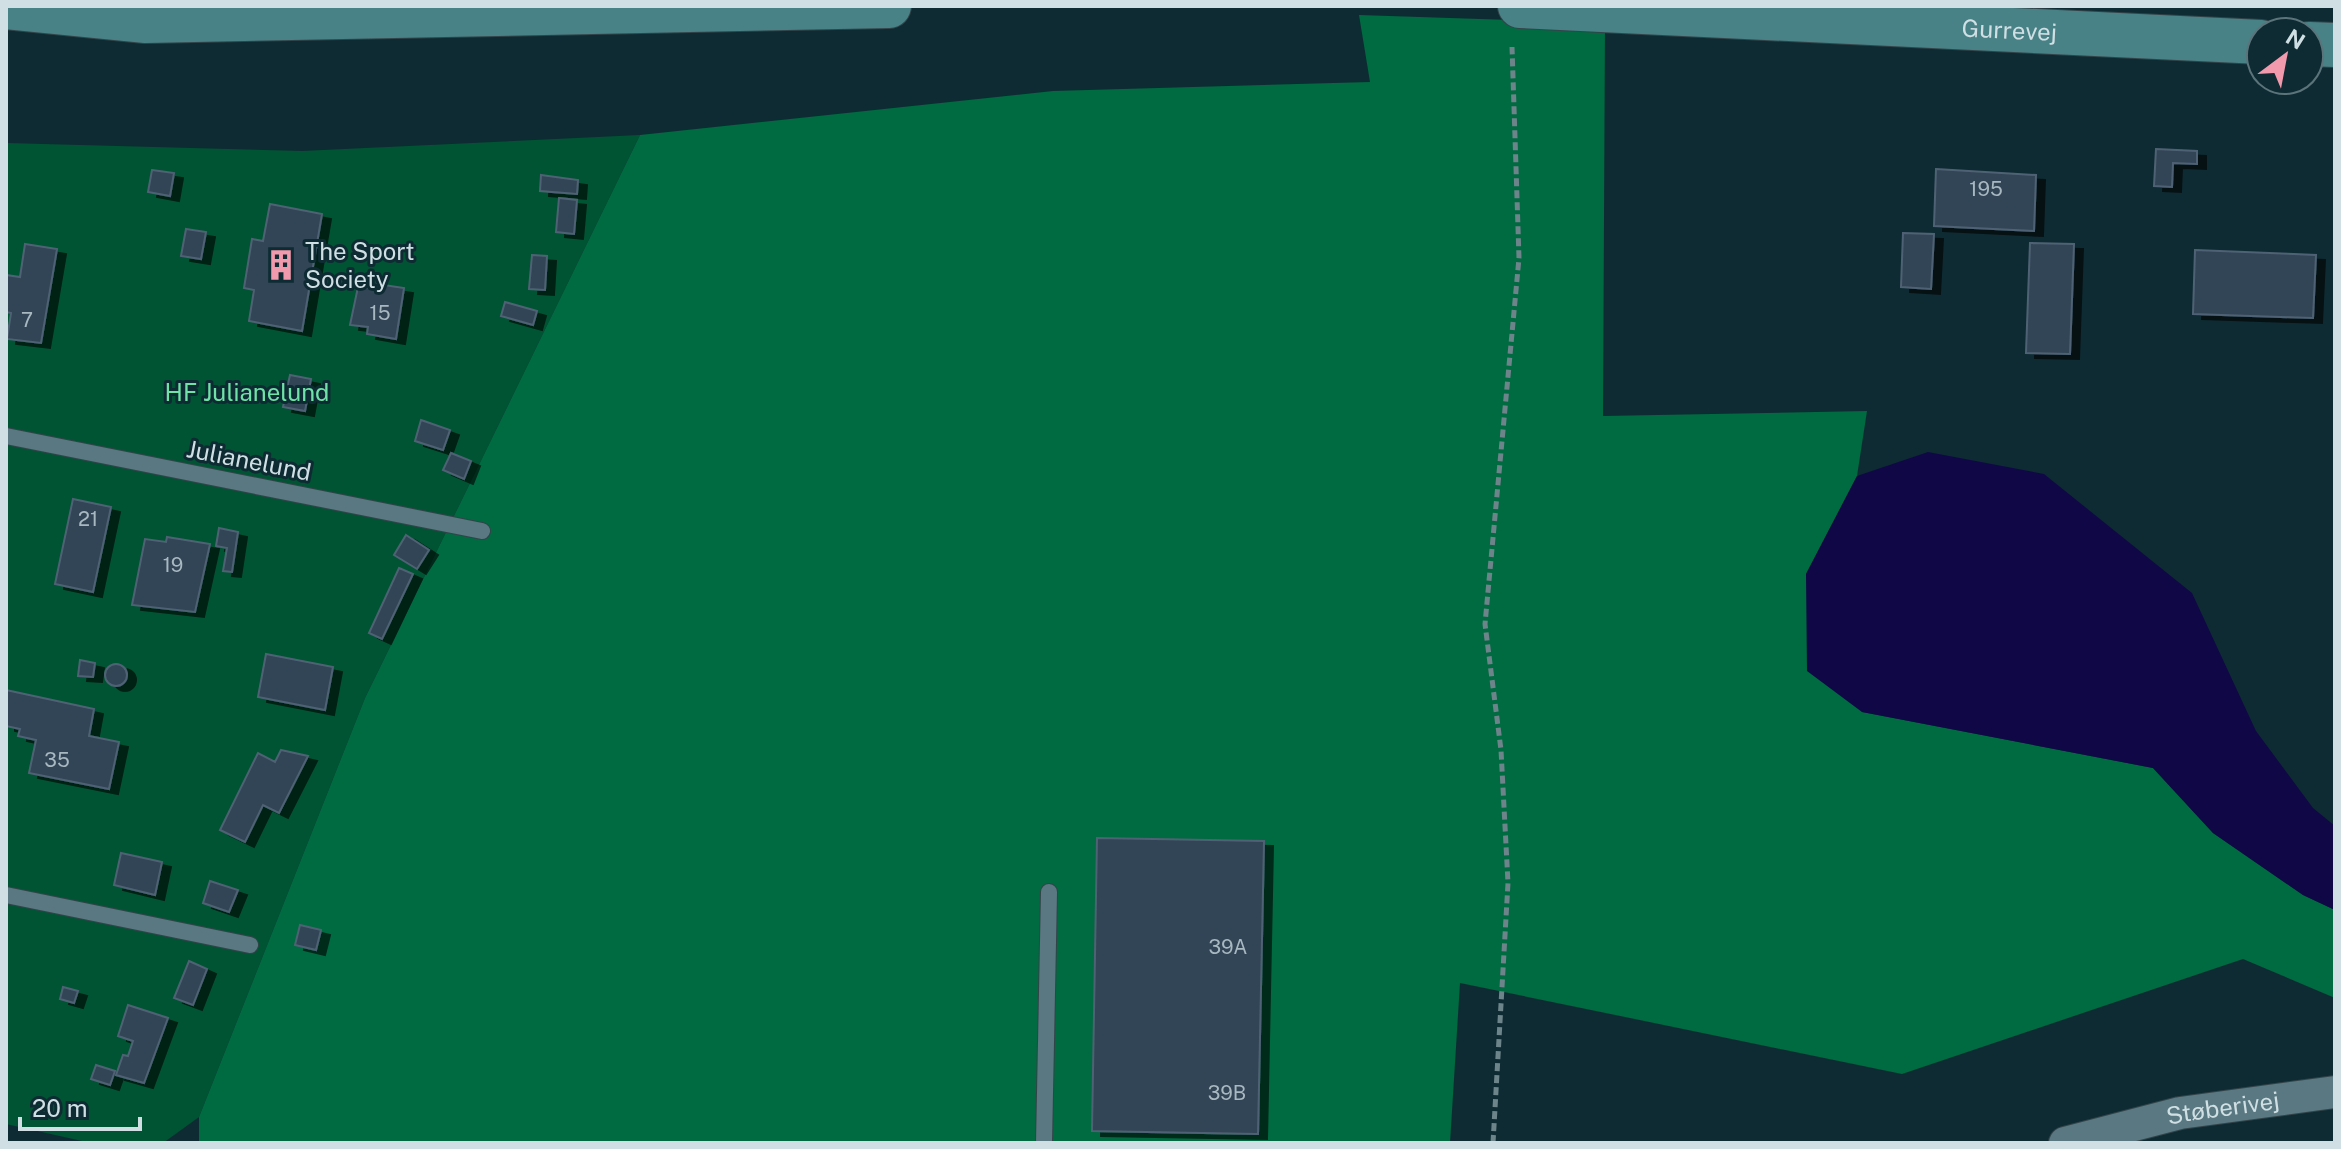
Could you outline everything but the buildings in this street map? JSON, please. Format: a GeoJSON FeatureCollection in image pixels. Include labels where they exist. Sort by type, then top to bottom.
{"type":"FeatureCollection","features":[{"type":"Feature","properties":{"kind":"street"},"geometry":{"type":"LineString","coordinates":[[6,7],[146,21],[889,6]]}},
{"type":"Feature","properties":{"kind":"street","name":"Gurrevej"},"geometry":{"type":"LineString","coordinates":[[1516,22],[2245,42]]}},
{"type":"Feature","properties":{"kind":"street","name":"Støberivej"},"geometry":{"type":"LineString","coordinates":[[2065,1143],[2180,1113],[2335,1092]]}},
{"type":"Feature","properties":{"kind":"lane","name":"Julianelund"},"geometry":{"type":"LineString","coordinates":[[6,436],[482,531]]}},
{"type":"Feature","properties":{"kind":"lane"},"geometry":{"type":"LineString","coordinates":[[1044,1143],[1049,892]]}},
{"type":"Feature","properties":{"kind":"lane"},"geometry":{"type":"LineString","coordinates":[[6,895],[250,945]]}},
{"type":"Feature","properties":{"kind":"path"},"geometry":{"type":"LineString","coordinates":[[1493,1143],[1508,883],[1501,750],[1485,624],[1519,258],[1516,22]]}},
{"type":"Feature","properties":{"kind":"green space"},"geometry":{"type":"Polygon","coordinates":[[[1359,15],[1605,23],[1603,416],[1867,411],[1857,476],[1806,574],[1862,712],[2153,768],[2213,833],[2303,895],[2335,910],[2335,998],[2243,959],[1902,1074],[1460,983],[1450,1143],[199,1143],[199,1117],[365,698],[640,135],[1053,91],[1370,82],[1359,15]]]}},
{"type":"Feature","properties":{"kind":"green space","name":"HF Julianelund"},"geometry":{"type":"Polygon","coordinates":[[[640,135],[365,698],[199,1117],[163,1143],[91,1143],[6,1124],[6,143],[302,151],[640,135]]]}},
{"type":"Feature","properties":{"kind":"shaded area"},"geometry":{"type":"Polygon","coordinates":[[[1928,452],[2044,474],[2192,593],[2256,731],[2313,808],[2335,826],[2335,910],[2303,895],[2213,833],[2153,768],[1862,712],[1807,671],[1806,574],[1857,476],[1928,452]]]}},
{"type":"Feature","properties":{"kind":"place","name":"The Sport Society"},"geometry":{"type":"Point","coordinates":[281,265]}}]}
